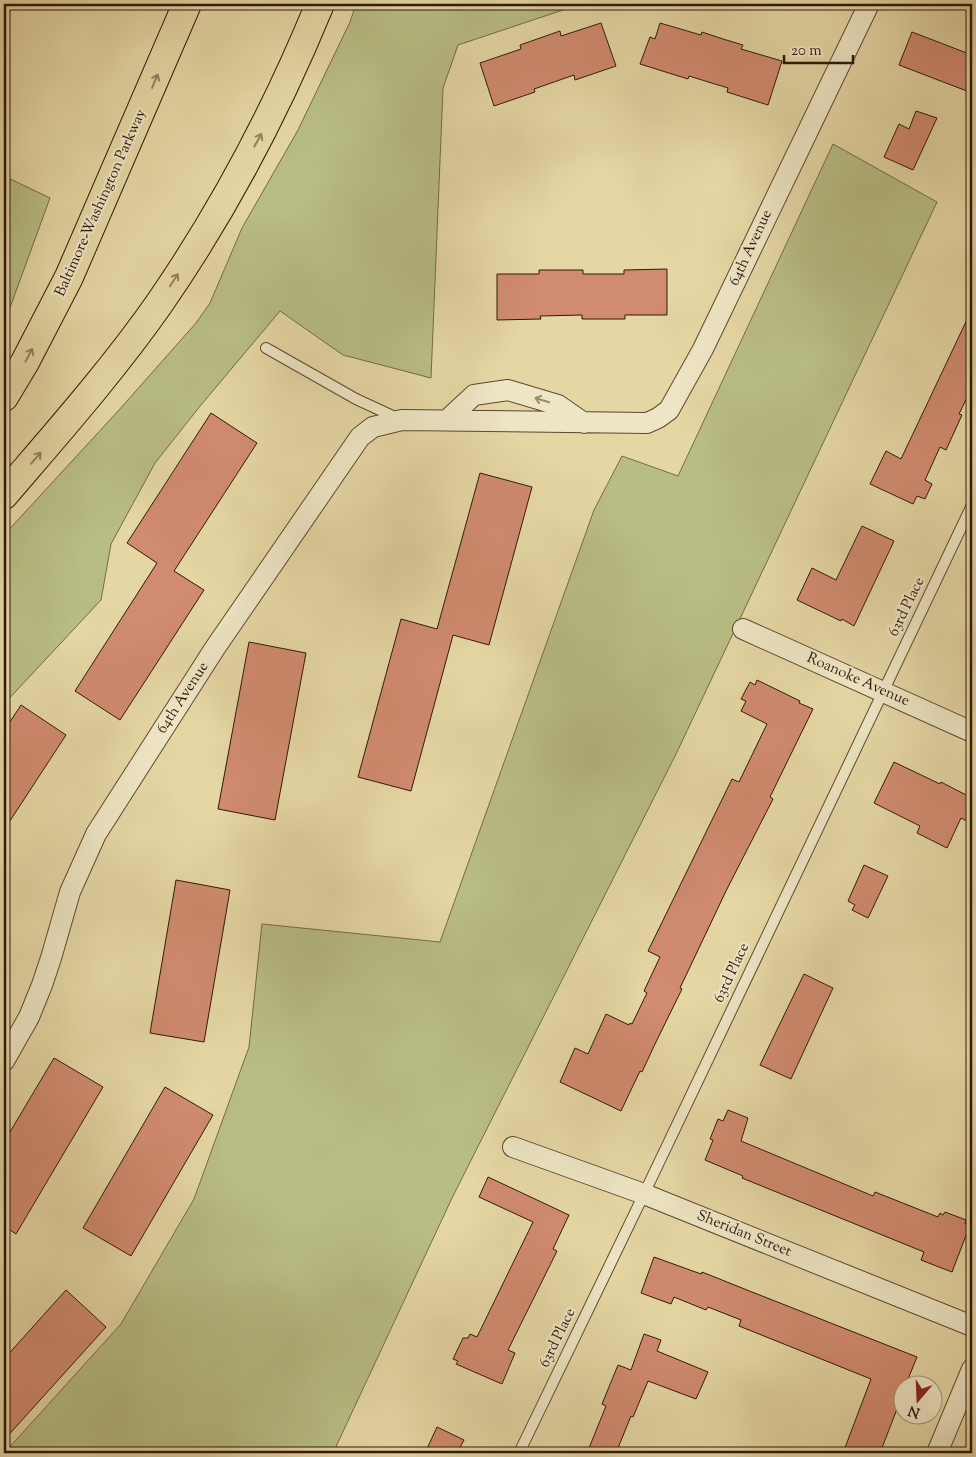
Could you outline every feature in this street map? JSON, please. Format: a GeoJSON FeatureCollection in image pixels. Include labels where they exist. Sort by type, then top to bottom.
{"type":"FeatureCollection","features":[{"type":"Feature","properties":{"kind":"highway","name":"Baltimore-Washington Parkway"},"geometry":{"type":"LineString","coordinates":[[4,397],[25,362],[70,277],[187,4]]}},
{"type":"Feature","properties":{"kind":"highway"},"geometry":{"type":"LineString","coordinates":[[4,495],[102,379],[158,304],[206,232],[262,132],[295,65],[320,4]]}},
{"type":"Feature","properties":{"kind":"street","name":"64th Avenue"},"geometry":{"type":"LineString","coordinates":[[4,1060],[29,1017],[39,993],[52,958],[70,892],[98,829],[215,648],[360,437],[373,427],[402,420],[646,423],[658,418],[669,410],[703,349],[869,4]]}},
{"type":"Feature","properties":{"kind":"street"},"geometry":{"type":"LineString","coordinates":[[446,420],[474,395],[508,390],[558,405],[584,423]]}},
{"type":"Feature","properties":{"kind":"street","name":"Roanoke Avenue"},"geometry":{"type":"LineString","coordinates":[[743,629],[972,732]]}},
{"type":"Feature","properties":{"kind":"street","name":"Sheridan Street"},"geometry":{"type":"LineString","coordinates":[[513,1147],[644,1194],[972,1326]]}},
{"type":"Feature","properties":{"kind":"street"},"geometry":{"type":"LineString","coordinates":[[938,1453],[972,1369]]}},
{"type":"Feature","properties":{"kind":"lane"},"geometry":{"type":"LineString","coordinates":[[266,348],[356,399],[402,420]]}},
{"type":"Feature","properties":{"kind":"lane","name":"63rd Place"},"geometry":{"type":"LineString","coordinates":[[519,1453],[972,505]]}},
{"type":"Feature","properties":{"kind":"green space"},"geometry":{"type":"Polygon","coordinates":[[[356,4],[581,4],[458,45],[443,88],[431,378],[343,355],[280,311],[155,463],[111,544],[101,600],[4,704],[4,535],[119,410],[196,323],[210,303],[242,228],[298,130],[350,22],[356,4]]]}},
{"type":"Feature","properties":{"kind":"green space"},"geometry":{"type":"Polygon","coordinates":[[[833,144],[937,202],[677,752],[452,1198],[333,1453],[7,1453],[6,1451],[121,1324],[194,1199],[249,1047],[262,924],[440,942],[594,510],[622,456],[678,476],[833,144]]]}},
{"type":"Feature","properties":{"kind":"green space"},"geometry":{"type":"Polygon","coordinates":[[[4,176],[50,198],[4,324],[4,176]]]}},
{"type":"Feature","properties":{"kind":"building"},"geometry":{"type":"Polygon","coordinates":[[[601,23],[616,66],[575,80],[574,75],[534,89],[535,92],[494,106],[480,63],[521,49],[520,45],[560,31],[561,36],[601,23]]]}},
{"type":"Feature","properties":{"kind":"building"},"geometry":{"type":"Polygon","coordinates":[[[660,23],[701,35],[702,32],[743,45],[741,49],[782,61],[768,105],[727,92],[728,88],[689,76],[688,79],[640,64],[650,37],[655,39],[660,23]]]}},
{"type":"Feature","properties":{"kind":"building"},"geometry":{"type":"Polygon","coordinates":[[[912,32],[972,55],[972,93],[899,65],[912,32]]]}},
{"type":"Feature","properties":{"kind":"building"},"geometry":{"type":"Polygon","coordinates":[[[916,111],[937,118],[913,170],[884,157],[899,124],[909,129],[916,111]]]}},
{"type":"Feature","properties":{"kind":"building"},"geometry":{"type":"Polygon","coordinates":[[[667,269],[667,315],[625,315],[625,319],[582,319],[582,315],[540,316],[541,319],[497,320],[497,274],[539,274],[539,270],[583,270],[583,274],[624,274],[624,270],[667,269]]]}},
{"type":"Feature","properties":{"kind":"building"},"geometry":{"type":"Polygon","coordinates":[[[972,309],[972,387],[959,414],[962,415],[946,450],[940,447],[925,480],[932,484],[925,499],[917,496],[913,504],[870,484],[886,451],[901,459],[972,309]]]}},
{"type":"Feature","properties":{"kind":"building"},"geometry":{"type":"Polygon","coordinates":[[[211,413],[257,443],[174,571],[204,590],[120,720],[75,691],[157,563],[127,543],[211,413]]]}},
{"type":"Feature","properties":{"kind":"building"},"geometry":{"type":"Polygon","coordinates":[[[480,473],[532,487],[489,645],[453,635],[411,791],[358,777],[401,619],[437,629],[480,473]]]}},
{"type":"Feature","properties":{"kind":"building"},"geometry":{"type":"Polygon","coordinates":[[[862,526],[894,541],[854,626],[797,600],[812,568],[836,580],[862,526]]]}},
{"type":"Feature","properties":{"kind":"building"},"geometry":{"type":"Polygon","coordinates":[[[249,642],[306,653],[275,820],[218,809],[249,642]]]}},
{"type":"Feature","properties":{"kind":"building"},"geometry":{"type":"Polygon","coordinates":[[[757,680],[813,709],[770,797],[773,799],[726,891],[680,988],[682,989],[621,1111],[560,1082],[575,1048],[588,1054],[606,1014],[629,1025],[630,1023],[632,1024],[647,993],[644,991],[660,957],[648,951],[732,779],[739,782],[767,724],[741,711],[746,701],[741,699],[750,682],[755,685],[757,680]]]}},
{"type":"Feature","properties":{"kind":"building"},"geometry":{"type":"Polygon","coordinates":[[[21,705],[66,735],[4,830],[4,731],[21,705]]]}},
{"type":"Feature","properties":{"kind":"building"},"geometry":{"type":"Polygon","coordinates":[[[894,762],[940,784],[941,782],[972,798],[972,810],[967,821],[961,818],[947,848],[917,833],[920,826],[874,803],[894,762]]]}},
{"type":"Feature","properties":{"kind":"building"},"geometry":{"type":"Polygon","coordinates":[[[864,865],[888,876],[868,918],[852,910],[855,905],[848,901],[864,865]]]}},
{"type":"Feature","properties":{"kind":"building"},"geometry":{"type":"Polygon","coordinates":[[[176,880],[230,890],[204,1042],[150,1033],[176,880]]]}},
{"type":"Feature","properties":{"kind":"building"},"geometry":{"type":"Polygon","coordinates":[[[804,974],[833,988],[791,1079],[760,1065],[804,974]]]}},
{"type":"Feature","properties":{"kind":"building"},"geometry":{"type":"Polygon","coordinates":[[[54,1058],[103,1087],[16,1234],[4,1226],[4,1142],[54,1058]]]}},
{"type":"Feature","properties":{"kind":"building"},"geometry":{"type":"Polygon","coordinates":[[[165,1087],[213,1115],[131,1256],[83,1228],[165,1087]]]}},
{"type":"Feature","properties":{"kind":"building"},"geometry":{"type":"Polygon","coordinates":[[[728,1110],[748,1118],[741,1141],[873,1196],[875,1192],[938,1217],[940,1213],[943,1215],[945,1212],[966,1220],[965,1224],[970,1225],[952,1272],[921,1260],[924,1252],[742,1178],[743,1176],[705,1160],[713,1140],[710,1139],[718,1119],[723,1121],[728,1110]]]}},
{"type":"Feature","properties":{"kind":"building"},"geometry":{"type":"Polygon","coordinates":[[[488,1177],[569,1215],[553,1249],[557,1251],[508,1350],[515,1353],[502,1384],[456,1364],[458,1361],[453,1359],[463,1338],[468,1338],[470,1334],[477,1337],[533,1222],[479,1197],[488,1177]]]}},
{"type":"Feature","properties":{"kind":"building"},"geometry":{"type":"Polygon","coordinates":[[[654,1257],[701,1274],[702,1272],[917,1357],[910,1374],[894,1374],[894,1417],[880,1453],[843,1453],[871,1379],[739,1326],[741,1320],[708,1307],[706,1310],[674,1297],[671,1304],[641,1293],[654,1257]]]}},
{"type":"Feature","properties":{"kind":"building"},"geometry":{"type":"Polygon","coordinates":[[[66,1290],[106,1327],[4,1440],[4,1359],[66,1290]]]}},
{"type":"Feature","properties":{"kind":"building"},"geometry":{"type":"Polygon","coordinates":[[[644,1334],[661,1340],[657,1351],[708,1372],[696,1399],[648,1381],[616,1453],[587,1453],[606,1406],[602,1404],[618,1365],[631,1370],[644,1334]]]}},
{"type":"Feature","properties":{"kind":"building"},"geometry":{"type":"Polygon","coordinates":[[[437,1427],[464,1440],[457,1453],[425,1453],[437,1427]]]}}]}
